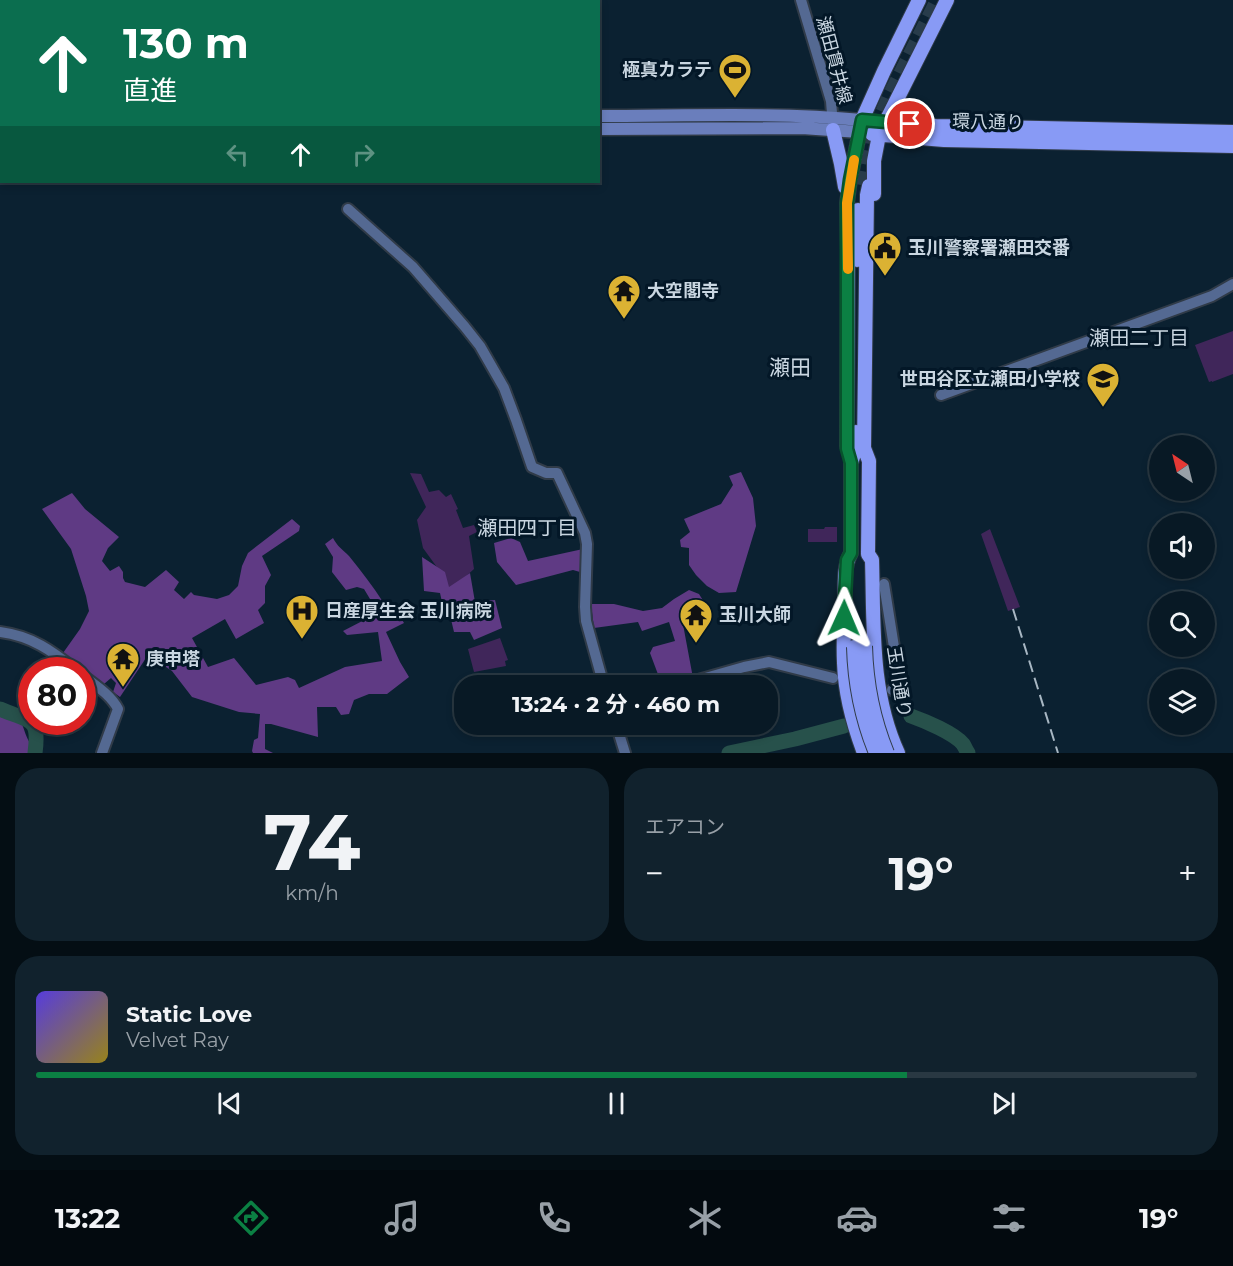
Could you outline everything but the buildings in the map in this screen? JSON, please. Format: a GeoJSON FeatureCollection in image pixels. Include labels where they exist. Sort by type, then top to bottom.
{"type":"FeatureCollection","features":[{"type":"Feature","properties":{"kind":"highway"},"geometry":{"type":"LineString","coordinates":[[851,463],[856,448],[857,231],[863,184],[861,126],[884,71],[919,0]]}},
{"type":"Feature","properties":{"kind":"highway"},"geometry":{"type":"LineString","coordinates":[[847,203],[863,184],[874,161],[882,129],[947,0]]}},
{"type":"Feature","properties":{"kind":"highway"},"geometry":{"type":"LineString","coordinates":[[884,71],[886,81],[890,84],[900,84],[906,81]]}},
{"type":"Feature","properties":{"kind":"highway"},"geometry":{"type":"LineString","coordinates":[[895,103],[899,116],[910,124]]}},
{"type":"Feature","properties":{"kind":"highway"},"geometry":{"type":"LineString","coordinates":[[833,123],[847,203],[847,449],[851,463],[851,553],[854,562],[859,647],[873,712],[887,753]]}},
{"type":"Feature","properties":{"kind":"highway","name":"環八通り"},"geometry":{"type":"LineString","coordinates":[[882,129],[910,124],[1233,132]]}},
{"type":"Feature","properties":{"kind":"highway","name":"環八通り"},"geometry":{"type":"LineString","coordinates":[[861,126],[944,140],[1233,146]]}},
{"type":"Feature","properties":{"kind":"highway","name":"玉川通り"},"geometry":{"type":"LineString","coordinates":[[863,184],[873,427],[869,460],[868,554],[872,560],[877,679],[888,728],[898,753]]}},
{"type":"Feature","properties":{"kind":"highway"},"geometry":{"type":"LineString","coordinates":[[851,553],[847,560],[845,584],[844,663],[852,715],[864,753]]}},
{"type":"Feature","properties":{"kind":"highway"},"geometry":{"type":"LineString","coordinates":[[868,554],[865,560],[859,647],[854,664],[867,730],[876,753]]}},
{"type":"Feature","properties":{"kind":"main road","name":"環八通り"},"geometry":{"type":"LineString","coordinates":[[600,116],[763,115],[861,126]]}},
{"type":"Feature","properties":{"kind":"main road","name":"環八通り"},"geometry":{"type":"LineString","coordinates":[[600,129],[775,128],[833,123]]}},
{"type":"Feature","properties":{"kind":"street","name":"瀬田貫井線"},"geometry":{"type":"LineString","coordinates":[[801,0],[831,100],[833,123]]}},
{"type":"Feature","properties":{"kind":"street"},"geometry":{"type":"LineString","coordinates":[[348,209],[413,267],[465,327],[488,359],[504,388],[532,467],[546,473],[557,473],[585,533],[587,544],[586,621],[601,675]]}},
{"type":"Feature","properties":{"kind":"street"},"geometry":{"type":"LineString","coordinates":[[941,395],[1212,296],[1233,284]]}},
{"type":"Feature","properties":{"kind":"street"},"geometry":{"type":"LineString","coordinates":[[884,584],[901,691],[892,690]]}},
{"type":"Feature","properties":{"kind":"street"},"geometry":{"type":"LineString","coordinates":[[0,632],[16,634],[35,641],[60,657]]}},
{"type":"Feature","properties":{"kind":"street"},"geometry":{"type":"LineString","coordinates":[[715,675],[769,662],[833,678]]}},
{"type":"Feature","properties":{"kind":"street"},"geometry":{"type":"LineString","coordinates":[[96,687],[113,701],[118,710],[102,753]]}},
{"type":"Feature","properties":{"kind":"street"},"geometry":{"type":"LineString","coordinates":[[619,735],[625,753]]}},
{"type":"Feature","properties":{"kind":"shaded area"},"geometry":{"type":"Polygon","coordinates":[[[1233,331],[1233,374],[1209,382],[1195,345],[1233,331]]]}},
{"type":"Feature","properties":{"kind":"shaded area"},"geometry":{"type":"Polygon","coordinates":[[[741,472],[753,498],[756,526],[736,592],[719,593],[707,586],[696,575],[689,565],[689,548],[681,547],[680,540],[690,532],[684,519],[721,504],[733,485],[729,476],[741,472]]]}},
{"type":"Feature","properties":{"kind":"shaded area"},"geometry":{"type":"Polygon","coordinates":[[[410,473],[421,474],[429,492],[439,490],[446,497],[451,494],[463,528],[474,525],[477,532],[469,536],[474,569],[453,588],[445,590],[439,570],[423,548],[417,520],[426,507],[410,473]]]}},
{"type":"Feature","properties":{"kind":"shaded area"},"geometry":{"type":"Polygon","coordinates":[[[72,493],[85,509],[119,537],[108,548],[102,561],[110,571],[119,566],[125,582],[145,587],[166,570],[179,582],[174,590],[184,599],[191,592],[194,595],[217,599],[229,595],[238,586],[242,566],[248,553],[292,519],[300,526],[299,531],[262,556],[271,575],[265,586],[265,603],[258,610],[264,623],[236,639],[225,619],[192,638],[208,667],[234,658],[256,685],[288,677],[295,680],[299,688],[345,667],[382,661],[378,632],[347,635],[343,631],[372,616],[373,604],[364,589],[357,587],[346,590],[332,572],[333,557],[325,544],[333,538],[383,602],[398,613],[404,623],[386,632],[409,677],[387,694],[369,694],[354,700],[349,714],[341,715],[336,707],[317,707],[318,737],[265,724],[265,749],[273,753],[253,753],[252,751],[254,740],[258,738],[260,714],[239,712],[192,697],[172,671],[148,655],[120,697],[113,692],[116,683],[111,678],[104,684],[96,679],[96,657],[68,657],[63,653],[80,629],[89,611],[71,549],[42,509],[72,493]]]}},
{"type":"Feature","properties":{"kind":"shaded area"},"geometry":{"type":"Polygon","coordinates":[[[825,527],[837,527],[837,542],[808,542],[808,529],[824,529],[825,527]]]}},
{"type":"Feature","properties":{"kind":"shaded area"},"geometry":{"type":"Polygon","coordinates":[[[990,529],[1020,607],[1008,611],[981,534],[990,529]]]}},
{"type":"Feature","properties":{"kind":"shaded area"},"geometry":{"type":"Polygon","coordinates":[[[511,538],[520,542],[528,561],[583,549],[582,569],[580,572],[573,570],[516,585],[497,562],[494,543],[511,538]]]}},
{"type":"Feature","properties":{"kind":"shaded area"},"geometry":{"type":"Polygon","coordinates":[[[422,557],[445,572],[449,587],[470,573],[475,602],[495,600],[502,628],[474,640],[470,632],[454,632],[449,611],[444,611],[440,593],[424,591],[422,557]]]}},
{"type":"Feature","properties":{"kind":"shaded area"},"geometry":{"type":"Polygon","coordinates":[[[689,590],[699,594],[704,602],[701,613],[682,619],[692,675],[658,675],[650,653],[653,647],[675,641],[669,622],[642,631],[638,622],[594,628],[591,604],[614,604],[643,611],[662,608],[689,590]]]}},
{"type":"Feature","properties":{"kind":"shaded area"},"geometry":{"type":"Polygon","coordinates":[[[500,638],[508,660],[505,661],[506,666],[474,672],[468,649],[500,638]]]}},
{"type":"Feature","properties":{"kind":"shaded area"},"geometry":{"type":"Polygon","coordinates":[[[0,716],[13,721],[18,719],[18,735],[26,735],[30,743],[42,753],[0,753],[0,716]]]}},
{"type":"Feature","properties":{"kind":"waterway"},"geometry":{"type":"LineString","coordinates":[[0,709],[31,722],[36,732],[35,753]]}},
{"type":"Feature","properties":{"kind":"waterway"},"geometry":{"type":"LineString","coordinates":[[911,716],[953,736],[963,744],[968,753]]}},
{"type":"Feature","properties":{"kind":"waterway"},"geometry":{"type":"LineString","coordinates":[[729,753],[844,726]]}},
{"type":"Feature","properties":{"kind":"tunnel"},"geometry":{"type":"LineString","coordinates":[[877,132],[889,96],[937,0]]}},
{"type":"Feature","properties":{"kind":"tunnel"},"geometry":{"type":"LineString","coordinates":[[861,185],[872,122]]}},
{"type":"Feature","properties":{"kind":"railway"},"geometry":{"type":"LineString","coordinates":[[1013,609],[1058,753]]}},
{"type":"Feature","properties":{"kind":"slow traffic"},"geometry":{"type":"LineString","coordinates":[[848,269],[847,203],[854,160]]}},
{"type":"Feature","properties":{"kind":"place","name":"極真カラテ"},"geometry":{"type":"Point","coordinates":[735,99]}},
{"type":"Feature","properties":{"kind":"place","name":"玉川警察署瀬田交番"},"geometry":{"type":"Point","coordinates":[885,277]}},
{"type":"Feature","properties":{"kind":"place","name":"大空閣寺"},"geometry":{"type":"Point","coordinates":[624,320]}},
{"type":"Feature","properties":{"kind":"place","name":"世田谷区立瀬田小学校"},"geometry":{"type":"Point","coordinates":[1103,408]}},
{"type":"Feature","properties":{"kind":"place","name":"日産厚生会 玉川病院"},"geometry":{"type":"Point","coordinates":[302,640]}},
{"type":"Feature","properties":{"kind":"place","name":"玉川大師"},"geometry":{"type":"Point","coordinates":[696,644]}},
{"type":"Feature","properties":{"kind":"place","name":"庚申塔"},"geometry":{"type":"Point","coordinates":[123,688]}},
{"type":"Feature","properties":{"kind":"district","name":"瀬田二丁目"},"geometry":{"type":"Point","coordinates":[1139,338]}},
{"type":"Feature","properties":{"kind":"district","name":"瀬田"},"geometry":{"type":"Point","coordinates":[790,367]}},
{"type":"Feature","properties":{"kind":"district","name":"瀬田四丁目"},"geometry":{"type":"Point","coordinates":[527,528]}},
{"type":"Feature","properties":{"kind":"route"},"geometry":{"type":"LineString","coordinates":[[844,618],[847,560],[851,553],[851,463],[847,449],[847,203],[850,180],[862,120],[910,124]]}}]}
